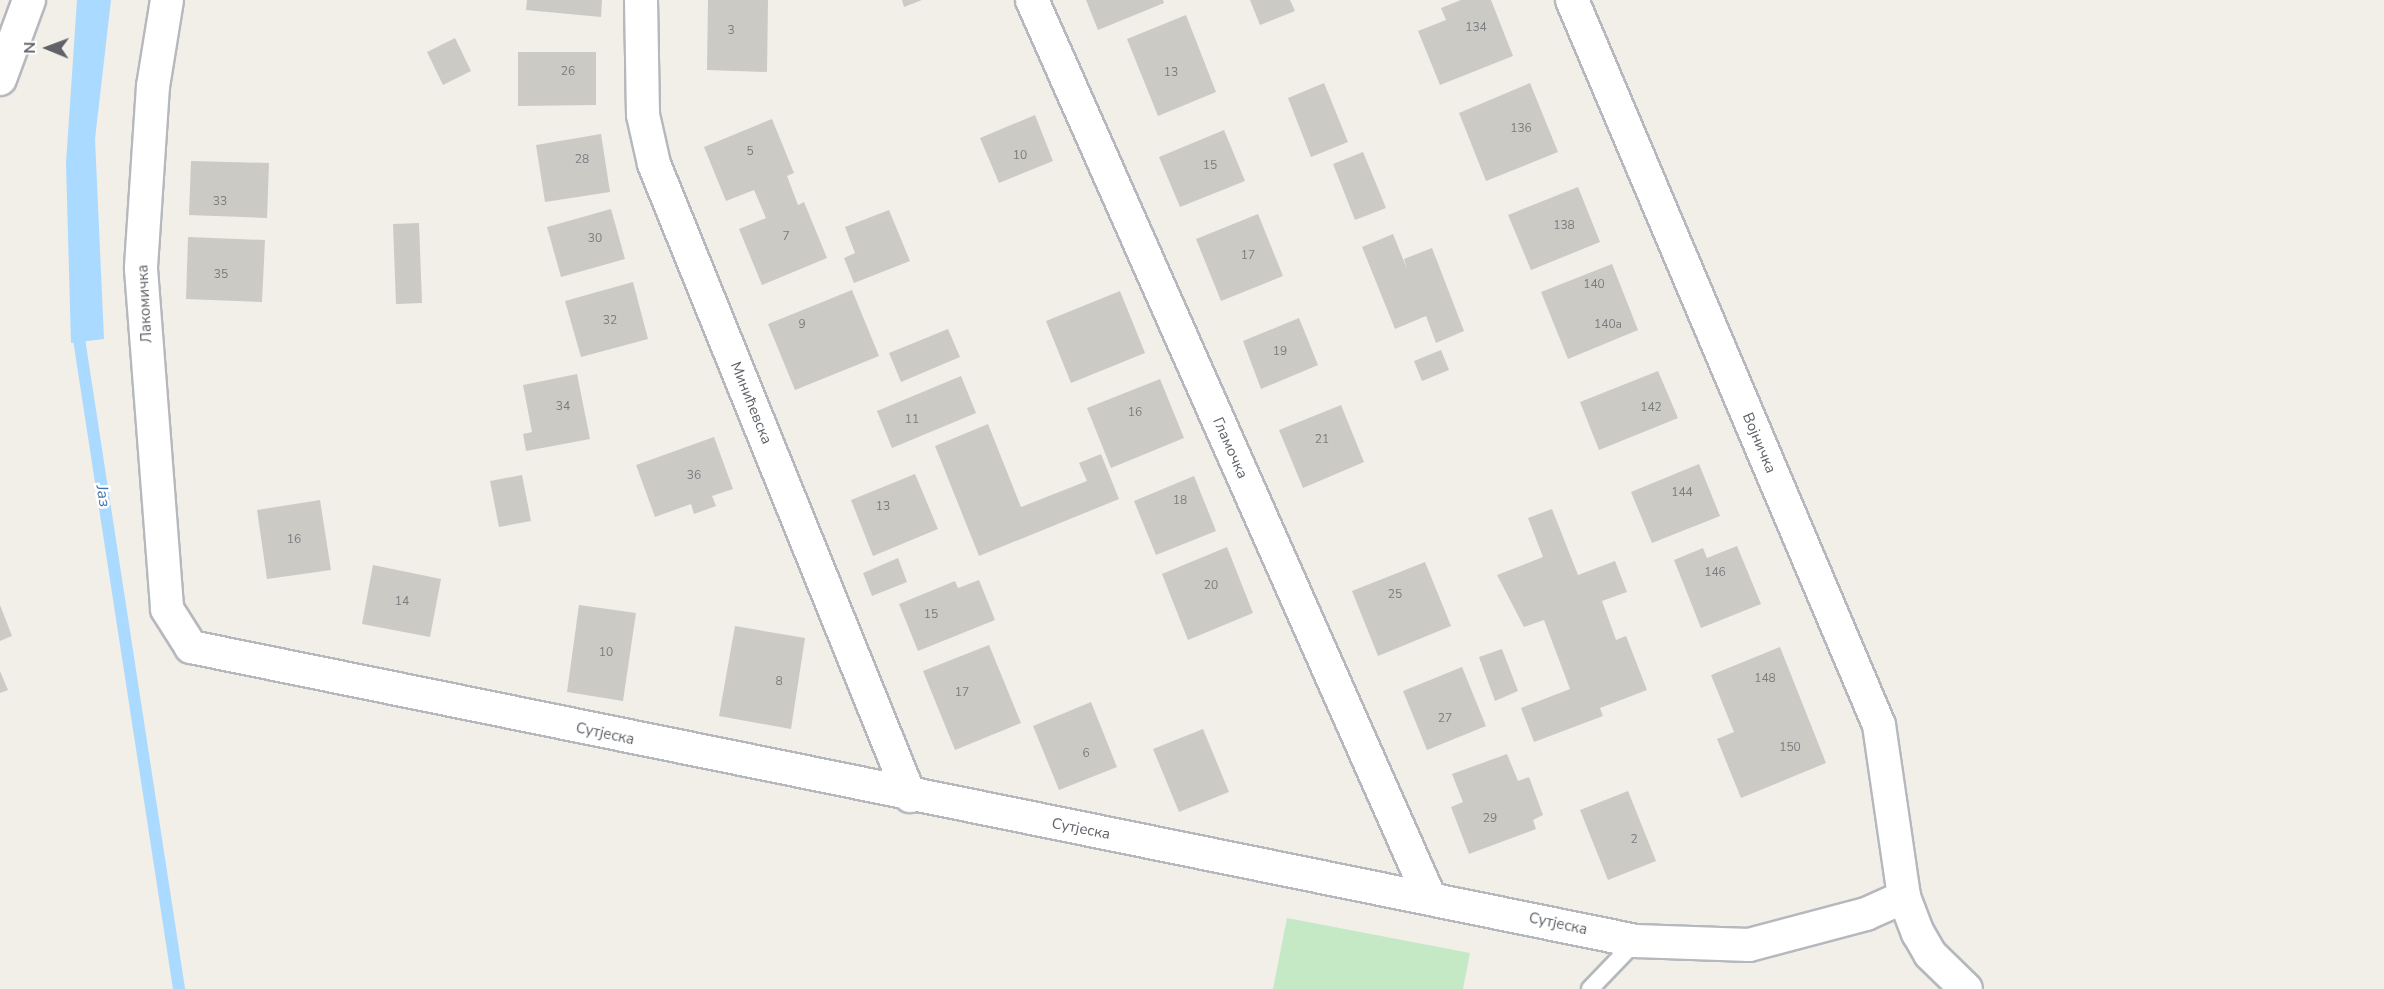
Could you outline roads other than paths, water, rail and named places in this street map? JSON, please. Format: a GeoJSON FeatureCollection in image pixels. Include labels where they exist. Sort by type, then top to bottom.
{"type":"FeatureCollection","features":[{"type":"Feature","properties":{"kind":"street"},"geometry":{"type":"LineString","coordinates":[[2,78],[29,0]]}},
{"type":"Feature","properties":{"kind":"street","name":"Лакомичка"},"geometry":{"type":"LineString","coordinates":[[167,0],[153,86],[141,270],[167,609]]}},
{"type":"Feature","properties":{"kind":"street","name":"Минићевска"},"geometry":{"type":"LineString","coordinates":[[640,0],[643,115],[654,164],[910,796]]}},
{"type":"Feature","properties":{"kind":"street","name":"Гламочка"},"geometry":{"type":"LineString","coordinates":[[1032,0],[1429,896]]}},
{"type":"Feature","properties":{"kind":"street","name":"Војничка"},"geometry":{"type":"LineString","coordinates":[[1572,0],[1879,725],[1904,897]]}},
{"type":"Feature","properties":{"kind":"street","name":"Сутјеска"},"geometry":{"type":"LineString","coordinates":[[167,609],[179,635],[205,652],[910,796],[1429,896],[1636,941],[1749,945],[1866,914],[1904,897]]}},
{"type":"Feature","properties":{"kind":"street"},"geometry":{"type":"LineString","coordinates":[[1904,897],[1930,954],[1966,989]]}},
{"type":"Feature","properties":{"kind":"lane"},"geometry":{"type":"LineString","coordinates":[[1590,989],[1636,941]]}},
{"type":"Feature","properties":{"kind":"water"},"geometry":{"type":"Polygon","coordinates":[[[77,0],[111,0],[95,139],[104,339],[71,343],[66,163],[77,0]]]}},
{"type":"Feature","properties":{"kind":"waterway","name":"Јаз"},"geometry":{"type":"LineString","coordinates":[[77,326],[179,989]]}}]}
